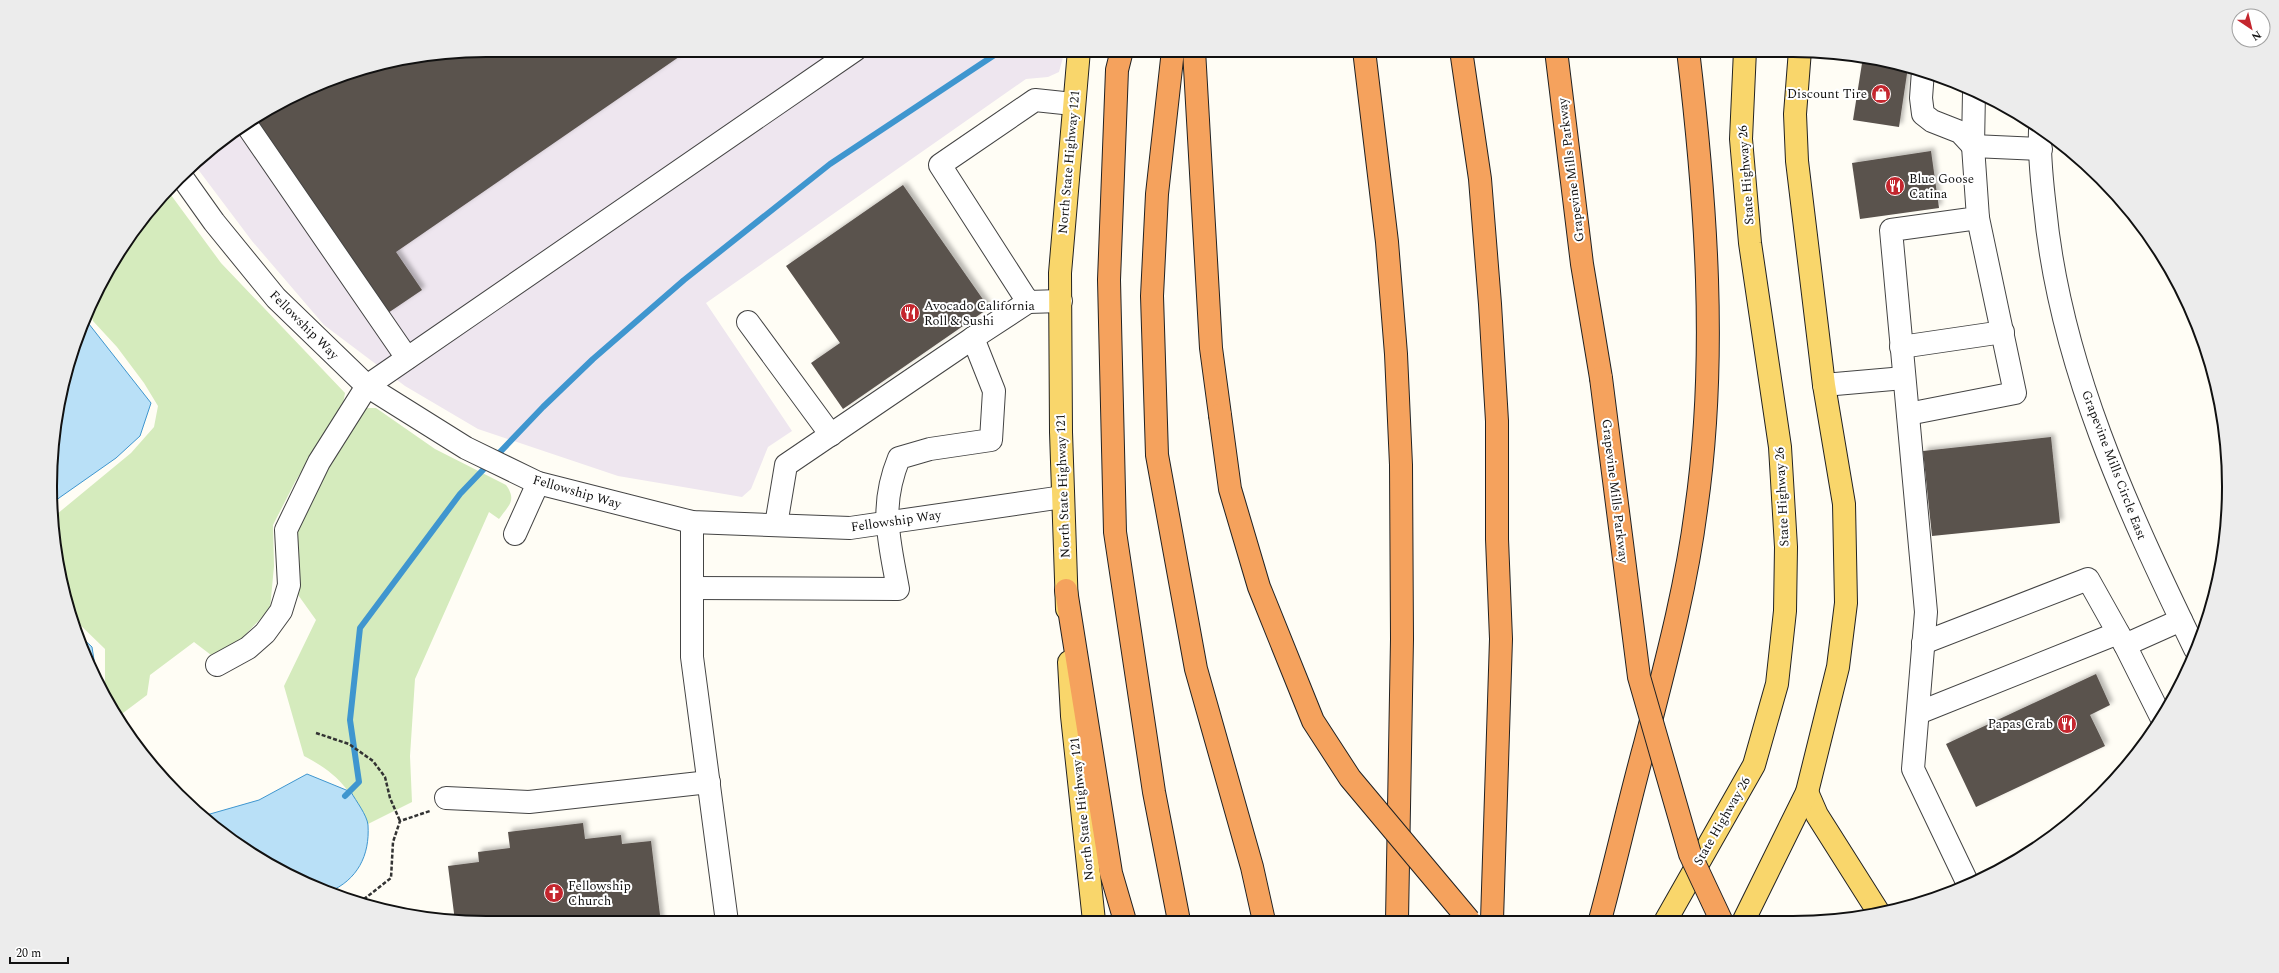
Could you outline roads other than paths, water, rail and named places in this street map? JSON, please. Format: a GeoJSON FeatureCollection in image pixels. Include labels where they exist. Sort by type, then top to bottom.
{"type":"FeatureCollection","features":[{"type":"Feature","properties":{"kind":"highway"},"geometry":{"type":"LineString","coordinates":[[1120,57],[1117,70],[1109,280],[1115,532],[1154,792],[1177,916]]}},
{"type":"Feature","properties":{"kind":"highway"},"geometry":{"type":"LineString","coordinates":[[1172,57],[1157,194],[1152,296],[1157,455],[1196,669],[1252,867],[1263,916]]}},
{"type":"Feature","properties":{"kind":"highway"},"geometry":{"type":"LineString","coordinates":[[1194,57],[1211,348],[1230,489],[1259,587],[1313,720],[1350,778],[1466,916]]}},
{"type":"Feature","properties":{"kind":"highway"},"geometry":{"type":"LineString","coordinates":[[1365,57],[1387,242],[1396,354],[1401,465],[1402,654],[1397,916]]}},
{"type":"Feature","properties":{"kind":"highway"},"geometry":{"type":"LineString","coordinates":[[1462,57],[1480,179],[1490,304],[1497,421],[1497,539],[1501,639],[1492,916]]}},
{"type":"Feature","properties":{"kind":"highway","name":"Grapevine Mills Parkway"},"geometry":{"type":"LineString","coordinates":[[1557,57],[1582,264],[1600,378],[1639,677],[1690,854],[1720,916]]}},
{"type":"Feature","properties":{"kind":"highway"},"geometry":{"type":"LineString","coordinates":[[1601,916],[1681,603],[1697,509],[1706,407],[1708,340],[1706,252],[1700,152],[1689,57]]}},
{"type":"Feature","properties":{"kind":"highway"},"geometry":{"type":"LineString","coordinates":[[1066,590],[1111,873],[1124,916]]}},
{"type":"Feature","properties":{"kind":"main road","name":"North State Highway 121"},"geometry":{"type":"LineString","coordinates":[[1078,57],[1073,104],[1060,273],[1063,497],[1072,716],[1093,916]]}},
{"type":"Feature","properties":{"kind":"main road","name":"State Highway 26"},"geometry":{"type":"LineString","coordinates":[[1668,916],[1754,765],[1777,684],[1785,611],[1786,547],[1780,447],[1750,243],[1741,139],[1745,57]]}},
{"type":"Feature","properties":{"kind":"main road"},"geometry":{"type":"LineString","coordinates":[[1746,916],[1807,792],[1838,667],[1846,603],[1844,504],[1824,385],[1797,161],[1795,114],[1799,57]]}},
{"type":"Feature","properties":{"kind":"main road"},"geometry":{"type":"LineString","coordinates":[[1807,792],[1817,815],[1877,908]]}},
{"type":"Feature","properties":{"kind":"street"},"geometry":{"type":"LineString","coordinates":[[217,665],[248,648],[265,633],[281,611],[289,585],[286,530],[319,462],[367,386],[845,57]]}},
{"type":"Feature","properties":{"kind":"street"},"geometry":{"type":"LineString","coordinates":[[1923,77],[1921,98],[1923,114],[1932,121],[1960,132],[1974,146]]}},
{"type":"Feature","properties":{"kind":"street"},"geometry":{"type":"LineString","coordinates":[[1908,414],[2015,393],[1978,218],[1974,146],[1974,97]]}},
{"type":"Feature","properties":{"kind":"street"},"geometry":{"type":"LineString","coordinates":[[1028,302],[940,165],[1036,100],[1073,104]]}},
{"type":"Feature","properties":{"kind":"street"},"geometry":{"type":"LineString","coordinates":[[249,128],[407,358]]}},
{"type":"Feature","properties":{"kind":"street"},"geometry":{"type":"LineString","coordinates":[[1974,146],[2041,139]]}},
{"type":"Feature","properties":{"kind":"street","name":"Grapevine Mills Circle East"},"geometry":{"type":"LineString","coordinates":[[2041,139],[2049,250],[2070,344],[2091,412],[2119,485],[2192,643]]}},
{"type":"Feature","properties":{"kind":"street","name":"Fellowship Way"},"geometry":{"type":"LineString","coordinates":[[185,181],[214,222],[276,298],[367,386],[466,448],[508,467],[538,483],[692,522],[850,528],[1063,497]]}},
{"type":"Feature","properties":{"kind":"street"},"geometry":{"type":"LineString","coordinates":[[1966,879],[1913,769],[1926,612],[1891,230],[1978,218]]}},
{"type":"Feature","properties":{"kind":"street"},"geometry":{"type":"LineString","coordinates":[[776,525],[786,465],[1028,302],[1060,301]]}},
{"type":"Feature","properties":{"kind":"street"},"geometry":{"type":"LineString","coordinates":[[748,322],[831,435]]}},
{"type":"Feature","properties":{"kind":"street"},"geometry":{"type":"LineString","coordinates":[[1901,347],[2003,332]]}},
{"type":"Feature","properties":{"kind":"street"},"geometry":{"type":"LineString","coordinates":[[692,588],[898,589],[886,523],[890,480],[899,458],[930,448],[991,440],[994,391],[973,338]]}},
{"type":"Feature","properties":{"kind":"street"},"geometry":{"type":"LineString","coordinates":[[1824,385],[1904,378]]}},
{"type":"Feature","properties":{"kind":"street"},"geometry":{"type":"LineString","coordinates":[[515,534],[538,483]]}},
{"type":"Feature","properties":{"kind":"street"},"geometry":{"type":"LineString","coordinates":[[692,522],[692,657],[726,916]]}},
{"type":"Feature","properties":{"kind":"street"},"geometry":{"type":"LineString","coordinates":[[1923,643],[2088,579],[2122,639],[2158,711]]}},
{"type":"Feature","properties":{"kind":"street"},"geometry":{"type":"LineString","coordinates":[[1918,712],[2122,639],[2181,620]]}},
{"type":"Feature","properties":{"kind":"street"},"geometry":{"type":"LineString","coordinates":[[446,798],[528,802],[709,782]]}},
{"type":"Feature","properties":{"kind":"water"},"geometry":{"type":"Polygon","coordinates":[[[89,324],[151,403],[140,436],[116,458],[57,500],[58,458],[65,403],[80,348],[89,324]]]}},
{"type":"Feature","properties":{"kind":"water"},"geometry":{"type":"Polygon","coordinates":[[[86,642],[92,647],[94,660],[86,642]]]}},
{"type":"Feature","properties":{"kind":"water"},"geometry":{"type":"Polygon","coordinates":[[[307,774],[351,792],[364,813],[368,825],[367,847],[360,866],[347,881],[336,888],[297,872],[248,844],[209,814],[259,800],[307,774]]]}},
{"type":"Feature","properties":{"kind":"waterway"},"geometry":{"type":"LineString","coordinates":[[345,796],[359,782],[350,720],[360,628],[460,494],[543,407],[593,359],[684,280],[830,164],[991,57]]}},
{"type":"Feature","properties":{"kind":"place","name":"Discount Tire"},"geometry":{"type":"Point","coordinates":[1881,94]}},
{"type":"Feature","properties":{"kind":"place","name":"Blue Goose Catina"},"geometry":{"type":"Point","coordinates":[1895,186]}},
{"type":"Feature","properties":{"kind":"place","name":"Avocado California Roll & Sushi"},"geometry":{"type":"Point","coordinates":[910,313]}},
{"type":"Feature","properties":{"kind":"place","name":"Papas Crab"},"geometry":{"type":"Point","coordinates":[2067,724]}},
{"type":"Feature","properties":{"kind":"place","name":"Fellowship Church"},"geometry":{"type":"Point","coordinates":[554,893]}}]}
